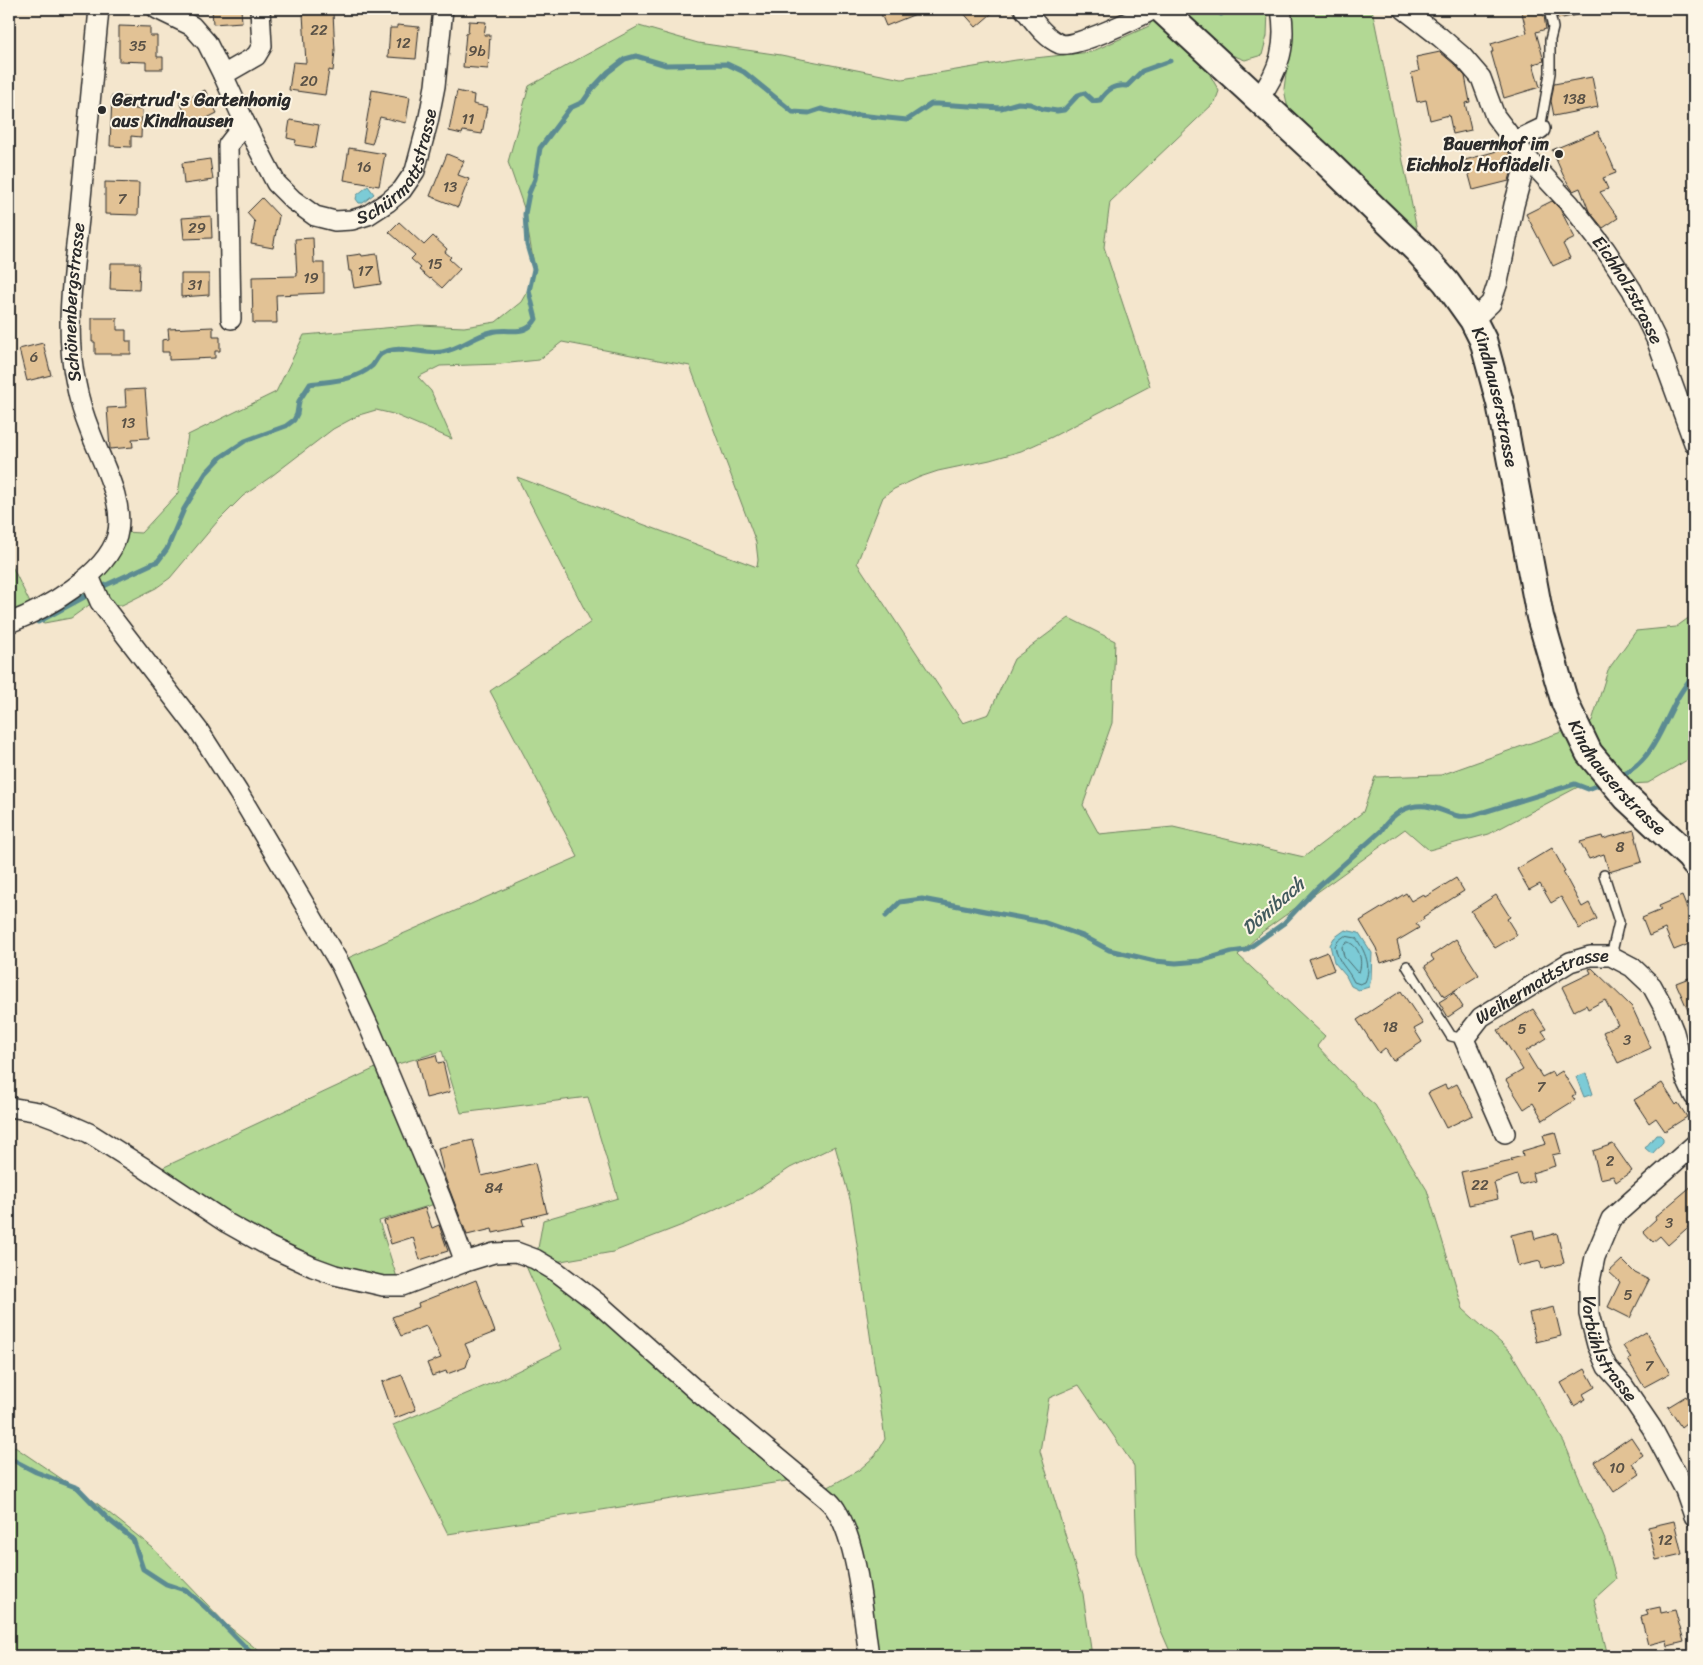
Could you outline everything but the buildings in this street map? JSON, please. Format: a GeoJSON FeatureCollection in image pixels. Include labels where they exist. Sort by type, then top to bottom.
{"type":"FeatureCollection","features":[{"type":"Feature","properties":{"kind":"street","name":"Schönenbergstrasse"},"geometry":{"type":"LineString","coordinates":[[9,623],[62,596],[90,576],[103,562],[118,535],[117,501],[82,411],[73,370],[70,342],[72,284],[99,9]]}},
{"type":"Feature","properties":{"kind":"street","name":"Schürmattstrasse"},"geometry":{"type":"LineString","coordinates":[[157,9],[192,26],[207,43],[276,183],[293,200],[315,216],[335,221],[352,220],[368,215],[402,190],[416,171],[435,86],[443,9]]}},
{"type":"Feature","properties":{"kind":"street"},"geometry":{"type":"LineString","coordinates":[[223,76],[256,56],[262,46],[260,9]]}},
{"type":"Feature","properties":{"kind":"street"},"geometry":{"type":"LineString","coordinates":[[1024,9],[1049,38],[1062,45],[1076,44],[1154,9]]}},
{"type":"Feature","properties":{"kind":"street","name":"Kindhauserstrasse"},"geometry":{"type":"LineString","coordinates":[[1161,9],[1227,71],[1259,98],[1417,250],[1446,282],[1473,320],[1483,340],[1500,403],[1540,617],[1565,703],[1589,753],[1627,798],[1690,857],[1694,863]]}},
{"type":"Feature","properties":{"kind":"street"},"geometry":{"type":"LineString","coordinates":[[1259,98],[1272,78],[1282,50],[1284,32],[1281,9]]}},
{"type":"Feature","properties":{"kind":"street","name":"Eichholzstrasse"},"geometry":{"type":"LineString","coordinates":[[1404,9],[1462,56],[1481,78],[1495,116],[1527,158],[1570,204],[1605,249],[1632,290],[1656,339],[1694,443]]}},
{"type":"Feature","properties":{"kind":"street"},"geometry":{"type":"LineString","coordinates":[[231,318],[228,145],[245,123]]}},
{"type":"Feature","properties":{"kind":"street"},"geometry":{"type":"LineString","coordinates":[[1514,141],[1540,129]]}},
{"type":"Feature","properties":{"kind":"street"},"geometry":{"type":"LineString","coordinates":[[1473,320],[1491,303],[1498,282],[1514,205],[1527,158]]}},
{"type":"Feature","properties":{"kind":"street"},"geometry":{"type":"LineString","coordinates":[[90,576],[100,602],[188,716],[238,792],[341,966],[370,1029],[441,1198],[465,1262]]}},
{"type":"Feature","properties":{"kind":"street","name":"Weihermattstrasse"},"geometry":{"type":"LineString","coordinates":[[1505,1133],[1464,1039],[1481,1016],[1570,962],[1590,956],[1611,956],[1632,967],[1652,986],[1674,1032],[1686,1079],[1694,1096]]}},
{"type":"Feature","properties":{"kind":"street"},"geometry":{"type":"LineString","coordinates":[[9,1107],[39,1112],[89,1133],[227,1223],[270,1247],[335,1275],[382,1286],[402,1286],[488,1254],[516,1252],[535,1259],[557,1272],[599,1304],[700,1393],[824,1496],[836,1510],[841,1518],[851,1546],[869,1656]]}},
{"type":"Feature","properties":{"kind":"street","name":"Vorbühlstrasse"},"geometry":{"type":"LineString","coordinates":[[1694,1145],[1611,1219],[1595,1257],[1590,1286],[1589,1314],[1597,1345],[1607,1367],[1623,1385],[1652,1428],[1684,1490],[1694,1516]]}},
{"type":"Feature","properties":{"kind":"lane"},"geometry":{"type":"LineString","coordinates":[[1540,129],[1550,73],[1550,40],[1553,28],[1549,9]]}},
{"type":"Feature","properties":{"kind":"lane"},"geometry":{"type":"LineString","coordinates":[[1604,875],[1619,922],[1611,956]]}},
{"type":"Feature","properties":{"kind":"lane","name":"Weihermattstrasse"},"geometry":{"type":"LineString","coordinates":[[1407,966],[1450,1036],[1464,1039]]}},
{"type":"Feature","properties":{"kind":"green space"},"geometry":{"type":"Polygon","coordinates":[[[1159,9],[1268,10],[1267,36],[1262,55],[1245,60],[1229,54],[1210,75],[1219,91],[1215,102],[1110,202],[1104,247],[1150,386],[1021,451],[938,471],[894,489],[883,497],[857,563],[963,723],[989,714],[1014,659],[1069,618],[1115,641],[1112,723],[1083,805],[1099,834],[1173,827],[1304,857],[1363,812],[1375,777],[1441,775],[1592,721],[1608,670],[1636,631],[1676,627],[1694,614],[1694,756],[1648,783],[1578,787],[1489,834],[1429,850],[1405,829],[1262,932],[1238,955],[1325,1036],[1317,1046],[1362,1094],[1375,1105],[1427,1190],[1463,1309],[1511,1352],[1564,1442],[1605,1540],[1616,1579],[1594,1599],[1608,1656],[1172,1656],[1159,1626],[1137,1553],[1134,1466],[1079,1385],[1049,1398],[1040,1451],[1083,1594],[1092,1656],[862,1656],[845,1549],[834,1520],[814,1495],[859,1470],[875,1456],[885,1439],[851,1203],[835,1146],[790,1168],[752,1193],[685,1224],[613,1252],[555,1262],[793,1480],[448,1534],[393,1425],[499,1380],[562,1349],[523,1259],[537,1254],[543,1220],[618,1198],[588,1097],[461,1113],[442,1051],[391,1066],[448,1200],[379,1221],[400,1287],[331,1278],[145,1176],[378,1067],[332,965],[578,857],[490,691],[591,622],[517,477],[757,567],[758,560],[756,542],[690,366],[562,342],[539,360],[500,364],[440,366],[418,377],[431,391],[452,439],[393,414],[376,410],[359,415],[333,429],[243,496],[217,522],[170,578],[156,588],[122,605],[114,605],[103,595],[71,618],[44,623],[39,620],[124,532],[141,533],[178,493],[188,435],[276,392],[304,335],[419,325],[464,327],[496,322],[521,302],[533,281],[533,259],[524,208],[508,162],[529,86],[639,26],[698,43],[781,55],[902,79],[1016,60],[1091,52],[1149,26],[1159,9]]]}},
{"type":"Feature","properties":{"kind":"green space"},"geometry":{"type":"Polygon","coordinates":[[[1290,9],[1372,9],[1419,240],[1289,114],[1284,89],[1292,27],[1290,9]]]}},
{"type":"Feature","properties":{"kind":"green space"},"geometry":{"type":"Polygon","coordinates":[[[9,560],[31,605],[11,615],[9,611],[9,560]]]}},
{"type":"Feature","properties":{"kind":"green space"},"geometry":{"type":"Polygon","coordinates":[[[9,1443],[94,1501],[153,1548],[227,1625],[265,1656],[9,1656],[9,1443]]]}},
{"type":"Feature","properties":{"kind":"water"},"geometry":{"type":"Polygon","coordinates":[[[368,186],[374,194],[363,203],[359,203],[356,199],[357,195],[368,186]]]}},
{"type":"Feature","properties":{"kind":"water"},"geometry":{"type":"Polygon","coordinates":[[[1345,930],[1359,933],[1372,953],[1369,987],[1359,990],[1351,986],[1346,976],[1334,962],[1330,945],[1334,938],[1345,930]]]}},
{"type":"Feature","properties":{"kind":"water"},"geometry":{"type":"Polygon","coordinates":[[[1586,1073],[1593,1094],[1584,1097],[1576,1077],[1586,1073]]]}},
{"type":"Feature","properties":{"kind":"water"},"geometry":{"type":"Polygon","coordinates":[[[1656,1135],[1660,1135],[1663,1138],[1663,1142],[1652,1154],[1645,1148],[1656,1135]]]}},
{"type":"Feature","properties":{"kind":"waterway"},"geometry":{"type":"LineString","coordinates":[[1221,14],[1223,9]]}},
{"type":"Feature","properties":{"kind":"waterway"},"geometry":{"type":"LineString","coordinates":[[104,586],[158,561],[167,549],[184,509],[206,473],[221,457],[245,441],[286,426],[294,420],[299,401],[310,384],[342,380],[358,375],[372,366],[381,354],[395,349],[442,352],[491,332],[522,330],[532,325],[536,319],[529,291],[534,269],[527,245],[525,214],[529,193],[535,179],[540,148],[570,108],[583,102],[608,72],[625,59],[636,56],[666,65],[727,64],[744,72],[793,112],[809,113],[821,109],[850,116],[858,115],[907,120],[931,104],[1001,108],[1018,103],[1030,104],[1043,109],[1064,110],[1078,95],[1084,93],[1093,101],[1100,100],[1111,88],[1127,86],[1142,71],[1170,61]]}},
{"type":"Feature","properties":{"kind":"waterway"},"geometry":{"type":"LineString","coordinates":[[38,622],[88,595]]}},
{"type":"Feature","properties":{"kind":"waterway","name":"Dönibach"},"geometry":{"type":"LineString","coordinates":[[1623,775],[1642,761],[1649,752],[1677,699],[1694,673]]}},
{"type":"Feature","properties":{"kind":"waterway","name":"Dönibach"},"geometry":{"type":"LineString","coordinates":[[886,916],[900,902],[922,899],[1043,922],[1083,936],[1109,950],[1155,961],[1176,963],[1200,961],[1231,952],[1246,950],[1284,923],[1318,887],[1402,810],[1423,806],[1458,816],[1468,816],[1575,784],[1588,789],[1599,785]]}},
{"type":"Feature","properties":{"kind":"waterway"},"geometry":{"type":"LineString","coordinates":[[9,1458],[36,1472],[78,1488],[109,1520],[133,1539],[143,1569],[166,1584],[187,1591],[216,1617],[254,1656]]}},
{"type":"Feature","properties":{"kind":"place","name":"Gertrud's Gartenhonig aus Kindhausen"},"geometry":{"type":"Point","coordinates":[102,110]}},
{"type":"Feature","properties":{"kind":"place","name":"Bauernhof im Eichholz Hoflädeli"},"geometry":{"type":"Point","coordinates":[1559,154]}}]}
